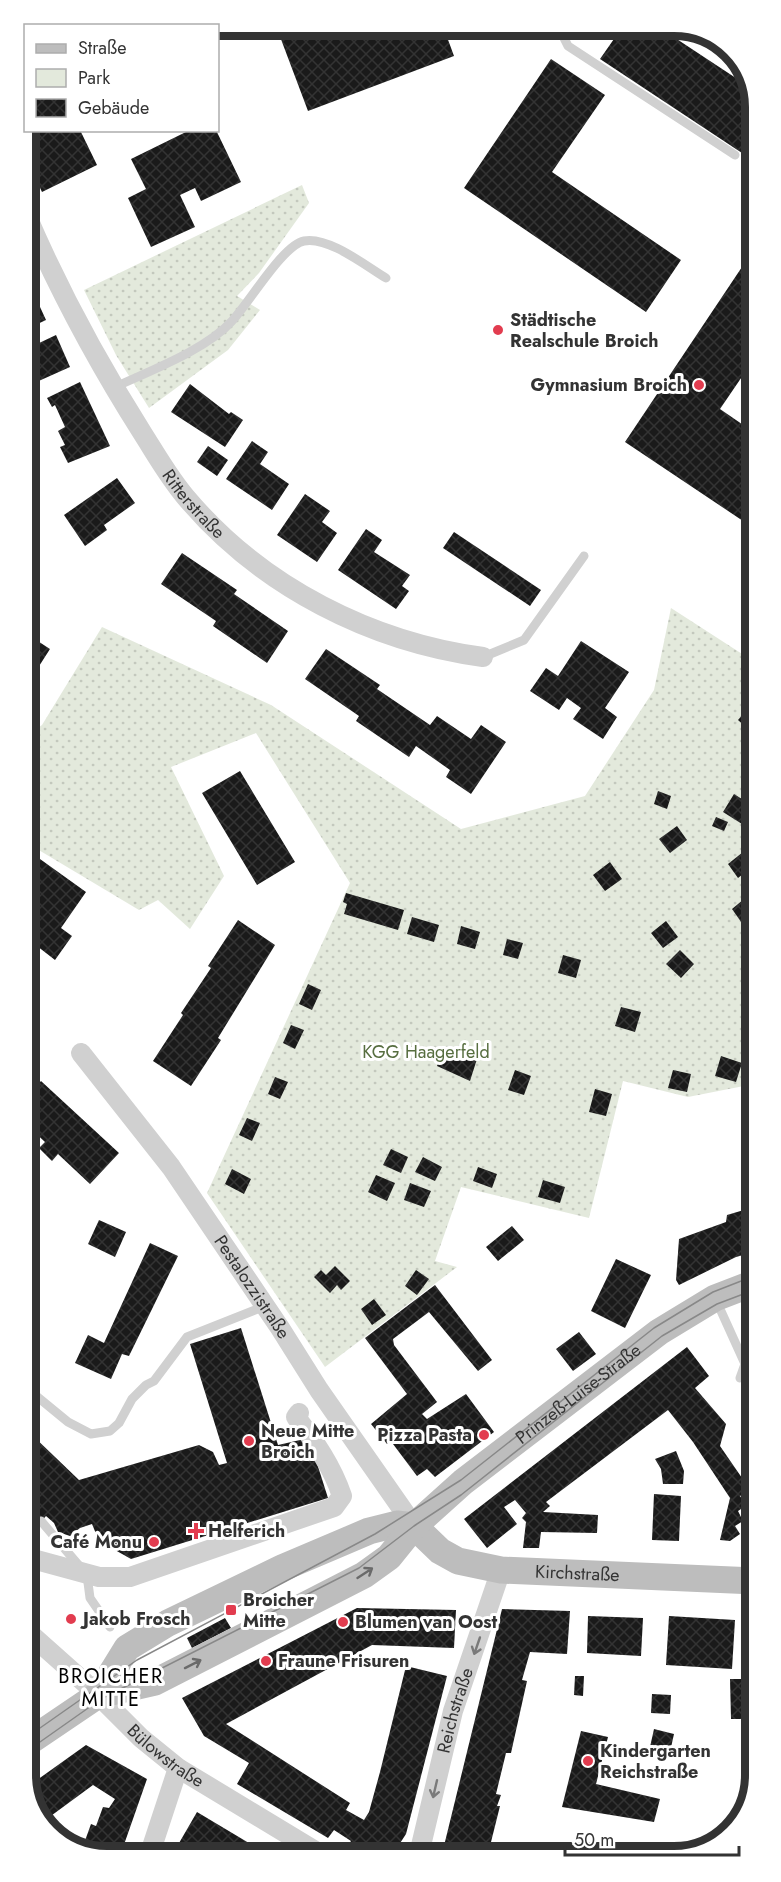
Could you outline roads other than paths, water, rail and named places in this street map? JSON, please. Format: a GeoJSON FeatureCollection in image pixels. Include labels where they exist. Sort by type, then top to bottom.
{"type":"FeatureCollection","features":[{"type":"Feature","properties":{"kind":"main road","name":"Prinzeß-Luise-Straße"},"geometry":{"type":"LineString","coordinates":[[36,1737],[98,1695],[156,1682],[349,1584],[389,1557],[414,1526],[463,1482],[659,1332],[715,1298],[745,1286]]}},
{"type":"Feature","properties":{"kind":"main road","name":"Prinzeß-Luise-Straße"},"geometry":{"type":"LineString","coordinates":[[98,1695],[127,1648],[168,1623],[282,1568],[369,1531],[397,1524],[414,1526]]}},
{"type":"Feature","properties":{"kind":"main road","name":"Kirchstraße"},"geometry":{"type":"LineString","coordinates":[[414,1526],[440,1551],[458,1561],[501,1570],[745,1581]]}},
{"type":"Feature","properties":{"kind":"street","name":"Ritterstraße"},"geometry":{"type":"LineString","coordinates":[[36,237],[56,284],[113,388],[188,501],[235,547],[286,585],[328,612],[376,631],[445,652],[483,657]]}},
{"type":"Feature","properties":{"kind":"street","name":"Pestalozzistraße"},"geometry":{"type":"LineString","coordinates":[[81,1053],[171,1167],[266,1306],[319,1390],[414,1526]]}},
{"type":"Feature","properties":{"kind":"street"},"geometry":{"type":"LineString","coordinates":[[36,1560],[99,1578],[130,1577],[336,1511],[342,1496],[337,1480],[320,1449],[296,1417],[299,1413]]}},
{"type":"Feature","properties":{"kind":"street","name":"Reichstraße"},"geometry":{"type":"LineString","coordinates":[[422,1846],[453,1711],[465,1682],[501,1570]]}},
{"type":"Feature","properties":{"kind":"street","name":"Bülowstraße"},"geometry":{"type":"LineString","coordinates":[[36,1639],[98,1695],[141,1738],[178,1768],[307,1846]]}},
{"type":"Feature","properties":{"kind":"street"},"geometry":{"type":"LineString","coordinates":[[152,1846],[178,1768]]}},
{"type":"Feature","properties":{"kind":"lane"},"geometry":{"type":"LineString","coordinates":[[563,36],[568,46],[735,155]]}},
{"type":"Feature","properties":{"kind":"lane"},"geometry":{"type":"LineString","coordinates":[[113,388],[191,351],[231,323],[285,251],[304,240],[327,243],[386,278]]}},
{"type":"Feature","properties":{"kind":"lane"},"geometry":{"type":"LineString","coordinates":[[483,657],[524,640],[584,556]]}},
{"type":"Feature","properties":{"kind":"lane"},"geometry":{"type":"LineString","coordinates":[[715,1298],[745,1364],[740,1378]]}},
{"type":"Feature","properties":{"kind":"lane"},"geometry":{"type":"LineString","coordinates":[[36,1396],[68,1422],[91,1434],[110,1431],[119,1424],[132,1399],[146,1385],[154,1381],[187,1337],[266,1306]]}},
{"type":"Feature","properties":{"kind":"lane"},"geometry":{"type":"LineString","coordinates":[[41,1521],[87,1575],[90,1598],[110,1627]]}},
{"type":"Feature","properties":{"kind":"tram line"},"geometry":{"type":"LineString","coordinates":[[36,1731],[137,1660],[375,1534],[461,1480],[654,1328],[713,1292],[745,1280]]}},
{"type":"Feature","properties":{"kind":"tram line"},"geometry":{"type":"LineString","coordinates":[[36,1745],[101,1699],[359,1568],[414,1526],[461,1495],[662,1336],[717,1304],[745,1293]]}},
{"type":"Feature","properties":{"kind":"place","name":"Städtische Realschule Broich"},"geometry":{"type":"Point","coordinates":[498,330]}},
{"type":"Feature","properties":{"kind":"place","name":"Gymnasium Broich"},"geometry":{"type":"Point","coordinates":[699,385]}},
{"type":"Feature","properties":{"kind":"place","name":"Pizza Pasta"},"geometry":{"type":"Point","coordinates":[484,1435]}},
{"type":"Feature","properties":{"kind":"place","name":"Neue Mitte Broich"},"geometry":{"type":"Point","coordinates":[249,1441]}},
{"type":"Feature","properties":{"kind":"place","name":"Helferich"},"geometry":{"type":"Point","coordinates":[196,1531]}},
{"type":"Feature","properties":{"kind":"place","name":"Café Monu"},"geometry":{"type":"Point","coordinates":[154,1542]}},
{"type":"Feature","properties":{"kind":"place","name":"Broicher Mitte"},"geometry":{"type":"Point","coordinates":[231,1610]}},
{"type":"Feature","properties":{"kind":"place","name":"Jakob Frosch"},"geometry":{"type":"Point","coordinates":[71,1619]}},
{"type":"Feature","properties":{"kind":"place","name":"Blumen van Oost"},"geometry":{"type":"Point","coordinates":[343,1622]}},
{"type":"Feature","properties":{"kind":"place","name":"Fraune Frisuren"},"geometry":{"type":"Point","coordinates":[266,1661]}},
{"type":"Feature","properties":{"kind":"place","name":"Kindergarten Reichstraße"},"geometry":{"type":"Point","coordinates":[588,1761]}},
{"type":"Feature","properties":{"kind":"district","name":"BROICHER MITTE"},"geometry":{"type":"Point","coordinates":[111,1688]}},
{"type":"Feature","properties":{"kind":"park label","name":"KGG Haagerfeld"},"geometry":{"type":"Point","coordinates":[426,1052]}}]}
